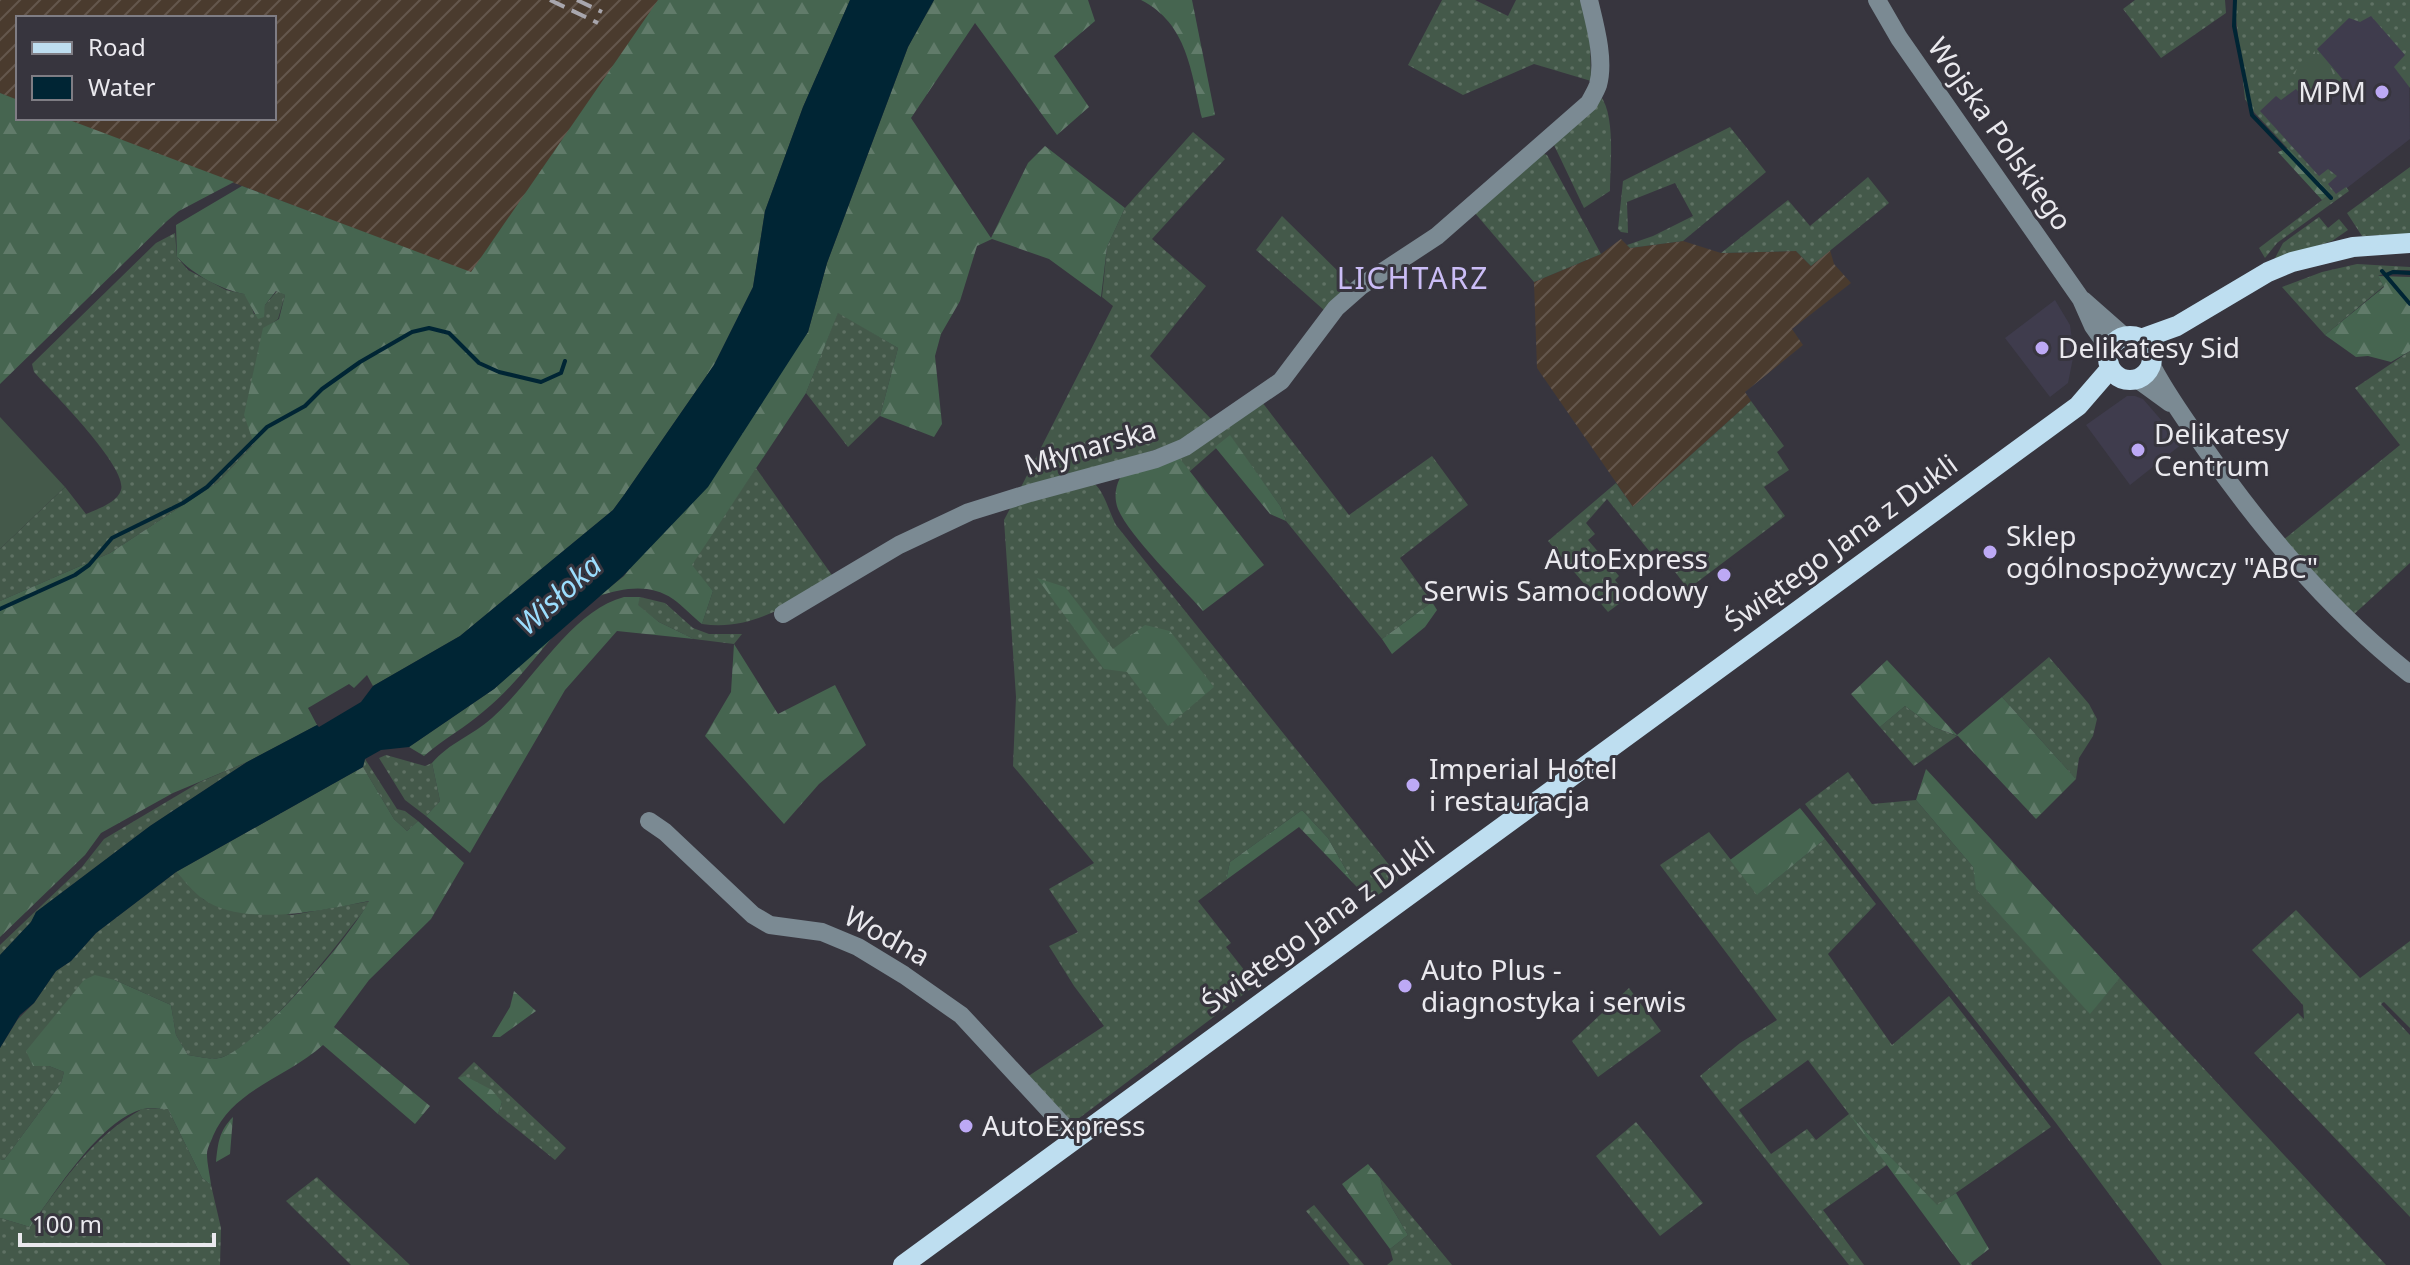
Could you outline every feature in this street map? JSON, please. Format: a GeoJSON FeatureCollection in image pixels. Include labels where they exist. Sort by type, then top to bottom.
{"type":"FeatureCollection","features":[{"type":"Feature","properties":{"kind":"main road"},"geometry":{"type":"LineString","coordinates":[[2131,359],[2177,326],[2268,272],[2292,262],[2353,247],[2410,243]]}},
{"type":"Feature","properties":{"kind":"main road","name":"Świętego Jana z Dukli"},"geometry":{"type":"LineString","coordinates":[[903,1265],[2078,406],[2131,359]]}},
{"type":"Feature","properties":{"kind":"street","name":"Młynarska"},"geometry":{"type":"LineString","coordinates":[[783,614],[899,545],[969,512],[1156,459],[1185,447],[1281,381],[1336,308],[1361,286],[1437,236],[1589,103],[1598,84],[1599,62],[1589,0]]}},
{"type":"Feature","properties":{"kind":"street","name":"Wojska Polskiego"},"geometry":{"type":"LineString","coordinates":[[1877,0],[1899,38],[2081,299],[2131,359]]}},
{"type":"Feature","properties":{"kind":"street"},"geometry":{"type":"LineString","coordinates":[[2131,359],[2173,404],[2295,566],[2334,609],[2410,674]]}},
{"type":"Feature","properties":{"kind":"street","name":"Wodna"},"geometry":{"type":"LineString","coordinates":[[649,821],[665,832],[753,915],[770,925],[822,932],[858,947],[961,1015],[1075,1138]]}},
{"type":"Feature","properties":{"kind":"shaded area"},"geometry":{"type":"Polygon","coordinates":[[[0,0],[659,0],[471,273],[68,120],[276,120],[276,16],[16,16],[16,100],[0,93],[0,0]]]}},
{"type":"Feature","properties":{"kind":"shaded area"},"geometry":{"type":"Polygon","coordinates":[[[2362,3],[2409,54],[2410,139],[2334,198],[2253,111],[2362,3]]]}},
{"type":"Feature","properties":{"kind":"shaded area"},"geometry":{"type":"Polygon","coordinates":[[[1621,239],[1630,248],[1683,241],[1721,253],[1796,251],[1811,266],[1830,250],[1834,264],[1851,283],[1792,329],[1803,345],[1745,392],[1751,401],[1633,507],[1537,368],[1534,282],[1601,254],[1621,239]]]}},
{"type":"Feature","properties":{"kind":"shaded area"},"geometry":{"type":"Polygon","coordinates":[[[2055,300],[2070,325],[2074,353],[2068,383],[2050,397],[2005,338],[2055,300]]]}},
{"type":"Feature","properties":{"kind":"shaded area"},"geometry":{"type":"Polygon","coordinates":[[[2127,396],[2143,399],[2182,444],[2130,485],[2086,425],[2127,396]]]}},
{"type":"Feature","properties":{"kind":"green space"},"geometry":{"type":"Polygon","coordinates":[[[658,0],[850,0],[803,107],[765,211],[753,287],[714,365],[624,495],[613,510],[460,636],[373,686],[367,675],[354,688],[349,684],[308,708],[317,725],[247,762],[173,793],[101,833],[85,855],[0,937],[0,601],[110,553],[218,482],[254,444],[244,415],[263,328],[279,319],[285,295],[276,291],[265,305],[264,317],[258,319],[244,294],[208,280],[177,257],[176,225],[242,186],[471,272],[658,0]]]}},
{"type":"Feature","properties":{"kind":"green space"},"geometry":{"type":"Polygon","coordinates":[[[934,0],[1088,0],[1095,21],[1054,56],[1089,107],[1057,135],[975,23],[911,118],[991,238],[1028,163],[1045,146],[1125,208],[1107,247],[1101,297],[1049,259],[992,239],[977,246],[960,301],[941,334],[935,356],[942,424],[934,437],[880,416],[898,348],[838,313],[806,393],[692,565],[713,591],[702,624],[673,599],[655,591],[627,589],[599,596],[624,576],[808,332],[827,263],[908,47],[934,0]]]}},
{"type":"Feature","properties":{"kind":"green space"},"geometry":{"type":"Polygon","coordinates":[[[1141,0],[1192,0],[1215,115],[1202,118],[1190,67],[1178,36],[1157,10],[1141,0]]]}},
{"type":"Feature","properties":{"kind":"green space"},"geometry":{"type":"Polygon","coordinates":[[[1442,0],[1475,0],[1508,16],[1516,0],[1583,0],[1590,39],[1591,81],[1534,64],[1463,95],[1408,65],[1442,0]]]}},
{"type":"Feature","properties":{"kind":"green space"},"geometry":{"type":"Polygon","coordinates":[[[2135,0],[2225,0],[2226,13],[2161,58],[2123,9],[2135,0]]]}},
{"type":"Feature","properties":{"kind":"green space"},"geometry":{"type":"Polygon","coordinates":[[[2234,0],[2410,0],[2410,88],[2394,67],[2405,55],[2371,16],[2360,22],[2349,18],[2317,49],[2344,81],[2310,105],[2296,89],[2281,100],[2276,96],[2260,111],[2319,176],[2328,169],[2337,176],[2328,184],[2336,194],[2346,187],[2349,191],[2277,243],[2265,258],[2259,248],[2330,194],[2245,99],[2234,0]]]}},
{"type":"Feature","properties":{"kind":"green space"},"geometry":{"type":"Polygon","coordinates":[[[2316,50],[2341,79],[2310,100],[2290,76],[2316,50]]]}},
{"type":"Feature","properties":{"kind":"green space"},"geometry":{"type":"Polygon","coordinates":[[[0,93],[16,99],[16,120],[69,120],[234,182],[179,211],[167,221],[0,384],[0,93]]]}},
{"type":"Feature","properties":{"kind":"green space"},"geometry":{"type":"Polygon","coordinates":[[[1600,95],[1610,128],[1610,191],[1584,208],[1554,145],[1595,105],[1600,95]]]}},
{"type":"Feature","properties":{"kind":"green space"},"geometry":{"type":"Polygon","coordinates":[[[1730,127],[1766,172],[1683,241],[1630,248],[1627,245],[1693,216],[1675,183],[1627,202],[1628,233],[1621,232],[1618,229],[1623,181],[1730,127]]]}},
{"type":"Feature","properties":{"kind":"green space"},"geometry":{"type":"Polygon","coordinates":[[[1193,132],[1225,159],[1152,239],[1206,286],[1150,356],[1214,422],[1183,441],[1018,493],[1113,306],[1102,297],[1107,247],[1125,208],[1193,132]]]}},
{"type":"Feature","properties":{"kind":"green space"},"geometry":{"type":"Polygon","coordinates":[[[2288,148],[2330,194],[2322,200],[2278,152],[2288,148]]]}},
{"type":"Feature","properties":{"kind":"green space"},"geometry":{"type":"Polygon","coordinates":[[[1542,153],[1547,155],[1601,254],[1534,282],[1474,212],[1542,153]]]}},
{"type":"Feature","properties":{"kind":"green space"},"geometry":{"type":"Polygon","coordinates":[[[2410,167],[2410,234],[2362,236],[2347,213],[2410,167]]]}},
{"type":"Feature","properties":{"kind":"green space"},"geometry":{"type":"Polygon","coordinates":[[[1868,177],[1889,203],[1811,266],[1796,251],[1721,253],[1788,200],[1810,226],[1868,177]]]}},
{"type":"Feature","properties":{"kind":"green space"},"geometry":{"type":"Polygon","coordinates":[[[1282,216],[1353,286],[1325,311],[1256,250],[1282,216]]]}},
{"type":"Feature","properties":{"kind":"green space"},"geometry":{"type":"Polygon","coordinates":[[[2319,217],[2328,228],[2339,219],[2348,230],[2332,241],[2274,260],[2283,243],[2319,217]]]}},
{"type":"Feature","properties":{"kind":"green space"},"geometry":{"type":"Polygon","coordinates":[[[175,233],[177,257],[188,270],[226,290],[244,294],[254,314],[264,311],[265,305],[277,291],[285,295],[278,319],[265,328],[254,444],[218,482],[110,553],[0,601],[0,549],[65,487],[86,514],[111,502],[121,490],[120,479],[101,448],[34,372],[32,364],[156,243],[175,233]]]}},
{"type":"Feature","properties":{"kind":"green space"},"geometry":{"type":"Polygon","coordinates":[[[2357,264],[2410,267],[2410,270],[2393,270],[2378,276],[2384,286],[2325,335],[2282,287],[2322,272],[2357,264]]]}},
{"type":"Feature","properties":{"kind":"green space"},"geometry":{"type":"Polygon","coordinates":[[[2378,276],[2410,277],[2410,351],[2391,362],[2368,356],[2356,357],[2325,335],[2384,287],[2378,276]]]}},
{"type":"Feature","properties":{"kind":"green space"},"geometry":{"type":"Polygon","coordinates":[[[838,312],[898,348],[880,416],[848,447],[806,393],[838,312]]]}},
{"type":"Feature","properties":{"kind":"green space"},"geometry":{"type":"Polygon","coordinates":[[[2410,351],[2410,563],[2352,616],[2282,541],[2400,445],[2355,388],[2410,351]]]}},
{"type":"Feature","properties":{"kind":"green space"},"geometry":{"type":"Polygon","coordinates":[[[1751,401],[1784,446],[1777,452],[1789,470],[1764,487],[1785,516],[1688,589],[1657,548],[1650,552],[1607,499],[1586,523],[1595,534],[1588,540],[1619,576],[1615,580],[1628,597],[1608,612],[1548,541],[1616,483],[1633,507],[1751,401]]]}},
{"type":"Feature","properties":{"kind":"green space"},"geometry":{"type":"Polygon","coordinates":[[[1262,402],[1349,515],[1432,456],[1468,505],[1400,558],[1432,602],[1382,639],[1286,521],[1281,507],[1230,436],[1189,472],[1177,455],[1262,402]]]}},
{"type":"Feature","properties":{"kind":"green space"},"geometry":{"type":"Polygon","coordinates":[[[0,417],[65,487],[0,549],[0,417]]]}},
{"type":"Feature","properties":{"kind":"green space"},"geometry":{"type":"Polygon","coordinates":[[[1230,435],[1281,507],[1286,521],[1270,514],[1215,447],[1230,435]]]}},
{"type":"Feature","properties":{"kind":"green space"},"geometry":{"type":"Polygon","coordinates":[[[1177,455],[1264,565],[1203,611],[1133,533],[1116,501],[1120,478],[1177,455]]]}},
{"type":"Feature","properties":{"kind":"green space"},"geometry":{"type":"Polygon","coordinates":[[[756,468],[834,578],[755,619],[738,624],[702,624],[713,591],[691,565],[756,468]]]}},
{"type":"Feature","properties":{"kind":"green space"},"geometry":{"type":"Polygon","coordinates":[[[1094,483],[1116,525],[1398,876],[1397,881],[1370,901],[1354,884],[1328,838],[1302,810],[1230,862],[1226,880],[1198,901],[1231,943],[1226,947],[1256,985],[1070,1125],[1027,1077],[1104,1026],[1049,946],[1078,932],[1049,889],[1094,863],[1013,766],[1016,697],[1004,520],[1013,503],[1094,483]]]}},
{"type":"Feature","properties":{"kind":"green space"},"geometry":{"type":"Polygon","coordinates":[[[1037,578],[1065,587],[1113,649],[1145,625],[1170,631],[1214,687],[1168,726],[1127,672],[1104,669],[1037,578]]]}},
{"type":"Feature","properties":{"kind":"green space"},"geometry":{"type":"Polygon","coordinates":[[[624,597],[640,597],[638,605],[659,622],[694,639],[617,631],[565,690],[470,853],[426,816],[440,801],[432,763],[492,718],[587,616],[605,604],[624,597]]]}},
{"type":"Feature","properties":{"kind":"green space"},"geometry":{"type":"Polygon","coordinates":[[[640,597],[665,603],[693,628],[709,634],[742,634],[734,644],[694,639],[659,622],[637,605],[640,597]]]}},
{"type":"Feature","properties":{"kind":"green space"},"geometry":{"type":"Polygon","coordinates":[[[1432,602],[1437,610],[1425,627],[1392,654],[1382,639],[1432,602]]]}},
{"type":"Feature","properties":{"kind":"green space"},"geometry":{"type":"Polygon","coordinates":[[[556,633],[513,684],[477,717],[424,756],[409,747],[494,689],[556,633]]]}},
{"type":"Feature","properties":{"kind":"green space"},"geometry":{"type":"Polygon","coordinates":[[[734,644],[778,714],[835,685],[866,745],[819,784],[784,824],[705,736],[731,692],[734,644]]]}},
{"type":"Feature","properties":{"kind":"green space"},"geometry":{"type":"Polygon","coordinates":[[[2049,657],[2089,704],[2097,719],[2093,736],[2079,758],[2076,779],[2002,697],[2049,657]]]}},
{"type":"Feature","properties":{"kind":"green space"},"geometry":{"type":"Polygon","coordinates":[[[1887,660],[1957,735],[2002,697],[2076,779],[2036,819],[1958,736],[1933,727],[1905,706],[1880,727],[1851,694],[1887,660]]]}},
{"type":"Feature","properties":{"kind":"green space"},"geometry":{"type":"Polygon","coordinates":[[[1905,706],[1933,727],[1957,736],[1914,766],[1880,727],[1905,706]]]}},
{"type":"Feature","properties":{"kind":"green space"},"geometry":{"type":"Polygon","coordinates":[[[386,755],[425,766],[432,763],[440,801],[426,816],[405,800],[379,758],[386,755]]]}},
{"type":"Feature","properties":{"kind":"green space"},"geometry":{"type":"Polygon","coordinates":[[[365,759],[397,809],[418,821],[407,831],[394,819],[363,767],[365,759]]]}},
{"type":"Feature","properties":{"kind":"green space"},"geometry":{"type":"Polygon","coordinates":[[[247,762],[150,826],[36,912],[31,922],[0,955],[0,945],[82,867],[104,839],[200,782],[247,762]]]}},
{"type":"Feature","properties":{"kind":"green space"},"geometry":{"type":"Polygon","coordinates":[[[363,767],[394,819],[407,831],[418,821],[464,863],[431,919],[369,980],[334,1027],[430,1106],[415,1124],[323,1045],[247,1095],[222,1120],[207,1152],[211,1185],[202,1178],[168,1109],[143,1109],[111,1127],[95,1142],[30,1227],[0,1218],[0,1159],[4,1160],[61,1083],[64,1072],[49,1066],[33,1066],[26,1051],[84,980],[95,975],[115,980],[171,1005],[176,1035],[188,1055],[219,1058],[235,1051],[255,1035],[324,963],[369,901],[308,912],[240,913],[220,908],[203,899],[176,872],[363,767]]]}},
{"type":"Feature","properties":{"kind":"green space"},"geometry":{"type":"Polygon","coordinates":[[[1926,769],[2120,978],[2090,1014],[1976,889],[1973,867],[1916,800],[1926,769]]]}},
{"type":"Feature","properties":{"kind":"green space"},"geometry":{"type":"Polygon","coordinates":[[[1848,772],[1872,804],[1916,800],[1973,867],[1977,890],[2090,1013],[2120,978],[2386,1265],[2162,1265],[2056,1123],[1805,804],[1848,772]]]}},
{"type":"Feature","properties":{"kind":"green space"},"geometry":{"type":"Polygon","coordinates":[[[1800,808],[1825,839],[1757,895],[1730,860],[1800,808]]]}},
{"type":"Feature","properties":{"kind":"green space"},"geometry":{"type":"Polygon","coordinates":[[[1302,810],[1328,838],[1354,884],[1299,827],[1226,880],[1230,862],[1302,810]]]}},
{"type":"Feature","properties":{"kind":"green space"},"geometry":{"type":"Polygon","coordinates":[[[1709,832],[1758,894],[1825,839],[1876,904],[1828,954],[1892,1045],[1949,996],[2051,1127],[1937,1206],[1856,1121],[1887,1165],[1823,1210],[1864,1265],[1849,1265],[1700,1076],[1740,1043],[1777,1020],[1660,865],[1709,832]],[[1808,1060],[1739,1110],[1771,1154],[1807,1129],[1816,1140],[1849,1114],[1808,1060]]]}},
{"type":"Feature","properties":{"kind":"green space"},"geometry":{"type":"Polygon","coordinates":[[[176,872],[204,900],[292,915],[371,901],[322,964],[277,1014],[256,1035],[219,1058],[188,1055],[176,1035],[171,1005],[115,980],[33,1066],[49,1066],[64,1072],[61,1083],[4,1160],[0,1159],[0,1048],[18,1019],[34,1003],[56,971],[71,961],[96,933],[176,872]]]}},
{"type":"Feature","properties":{"kind":"green space"},"geometry":{"type":"Polygon","coordinates":[[[2296,910],[2360,978],[2410,941],[2410,1028],[2384,1002],[2381,1004],[2410,1035],[2410,1217],[2254,1053],[2298,1013],[2304,1019],[2303,1005],[2252,950],[2296,910]]]}},
{"type":"Feature","properties":{"kind":"green space"},"geometry":{"type":"Polygon","coordinates":[[[1629,988],[1661,1031],[1598,1077],[1572,1041],[1629,988]]]}},
{"type":"Feature","properties":{"kind":"green space"},"geometry":{"type":"Polygon","coordinates":[[[514,991],[536,1011],[500,1037],[492,1037],[510,1007],[514,991]]]}},
{"type":"Feature","properties":{"kind":"green space"},"geometry":{"type":"Polygon","coordinates":[[[474,1062],[566,1148],[555,1160],[498,1114],[502,1102],[458,1078],[474,1062]]]}},
{"type":"Feature","properties":{"kind":"green space"},"geometry":{"type":"Polygon","coordinates":[[[465,1076],[492,1090],[502,1102],[498,1114],[458,1078],[465,1076]]]}},
{"type":"Feature","properties":{"kind":"green space"},"geometry":{"type":"Polygon","coordinates":[[[142,1109],[168,1109],[202,1178],[211,1185],[221,1228],[220,1265],[0,1265],[0,1218],[30,1227],[93,1147],[142,1109]]]}},
{"type":"Feature","properties":{"kind":"green space"},"geometry":{"type":"Polygon","coordinates":[[[1849,1114],[1937,1205],[1956,1193],[1989,1249],[1972,1265],[1961,1265],[1849,1114]]]}},
{"type":"Feature","properties":{"kind":"green space"},"geometry":{"type":"Polygon","coordinates":[[[233,1117],[230,1154],[216,1162],[220,1138],[233,1117]]]}},
{"type":"Feature","properties":{"kind":"green space"},"geometry":{"type":"Polygon","coordinates":[[[1636,1122],[1703,1203],[1660,1236],[1596,1156],[1636,1122]]]}},
{"type":"Feature","properties":{"kind":"green space"},"geometry":{"type":"Polygon","coordinates":[[[1368,1164],[1380,1178],[1385,1196],[1408,1235],[1390,1249],[1342,1184],[1368,1164]]]}},
{"type":"Feature","properties":{"kind":"green space"},"geometry":{"type":"Polygon","coordinates":[[[317,1177],[410,1265],[351,1265],[286,1201],[317,1177]]]}},
{"type":"Feature","properties":{"kind":"green space"},"geometry":{"type":"Polygon","coordinates":[[[1380,1178],[1452,1265],[1387,1265],[1393,1260],[1390,1249],[1408,1235],[1385,1196],[1380,1178]]]}},
{"type":"Feature","properties":{"kind":"green space"},"geometry":{"type":"Polygon","coordinates":[[[1314,1205],[1364,1265],[1350,1265],[1306,1211],[1314,1205]]]}},
{"type":"Feature","properties":{"kind":"water","name":"Wisłoka"},"geometry":{"type":"Polygon","coordinates":[[[850,0],[934,0],[908,47],[827,263],[808,332],[708,487],[623,576],[494,689],[409,747],[381,750],[365,759],[363,767],[176,872],[96,933],[71,961],[56,971],[34,1003],[20,1015],[0,1048],[0,955],[31,922],[36,912],[150,826],[247,762],[317,725],[319,727],[361,702],[373,686],[460,636],[613,510],[714,365],[753,287],[765,211],[803,107],[850,0]]]}},
{"type":"Feature","properties":{"kind":"waterway"},"geometry":{"type":"LineString","coordinates":[[2235,0],[2234,26],[2252,115],[2331,198]]}},
{"type":"Feature","properties":{"kind":"waterway"},"geometry":{"type":"LineString","coordinates":[[2382,271],[2410,304]]}},
{"type":"Feature","properties":{"kind":"waterway"},"geometry":{"type":"LineString","coordinates":[[2386,275],[2393,272],[2410,273]]}},
{"type":"Feature","properties":{"kind":"waterway"},"geometry":{"type":"LineString","coordinates":[[0,609],[75,575],[89,565],[112,538],[183,503],[207,487],[267,427],[305,406],[322,389],[360,362],[412,332],[429,328],[449,333],[479,363],[499,372],[541,382],[561,373],[565,361]]}},
{"type":"Feature","properties":{"kind":"railway"},"geometry":{"type":"LineString","coordinates":[[550,0],[598,23]]}},
{"type":"Feature","properties":{"kind":"railway"},"geometry":{"type":"LineString","coordinates":[[577,0],[602,12]]}},
{"type":"Feature","properties":{"kind":"place","name":"MPM"},"geometry":{"type":"Point","coordinates":[2382,92]}},
{"type":"Feature","properties":{"kind":"place","name":"Delikatesy Sid"},"geometry":{"type":"Point","coordinates":[2042,348]}},
{"type":"Feature","properties":{"kind":"place","name":"Delikatesy Centrum"},"geometry":{"type":"Point","coordinates":[2138,450]}},
{"type":"Feature","properties":{"kind":"place","name":"Sklep ogólnospożywczy \"ABC\""},"geometry":{"type":"Point","coordinates":[1990,552]}},
{"type":"Feature","properties":{"kind":"place","name":"AutoExpress Serwis Samochodowy"},"geometry":{"type":"Point","coordinates":[1724,575]}},
{"type":"Feature","properties":{"kind":"place","name":"Imperial Hotel i restauracja"},"geometry":{"type":"Point","coordinates":[1413,785]}},
{"type":"Feature","properties":{"kind":"place","name":"Auto Plus - diagnostyka i serwis"},"geometry":{"type":"Point","coordinates":[1405,986]}},
{"type":"Feature","properties":{"kind":"place","name":"AutoExpress"},"geometry":{"type":"Point","coordinates":[966,1126]}},
{"type":"Feature","properties":{"kind":"district","name":"LICHTARZ"},"geometry":{"type":"Point","coordinates":[1413,279]}}]}
